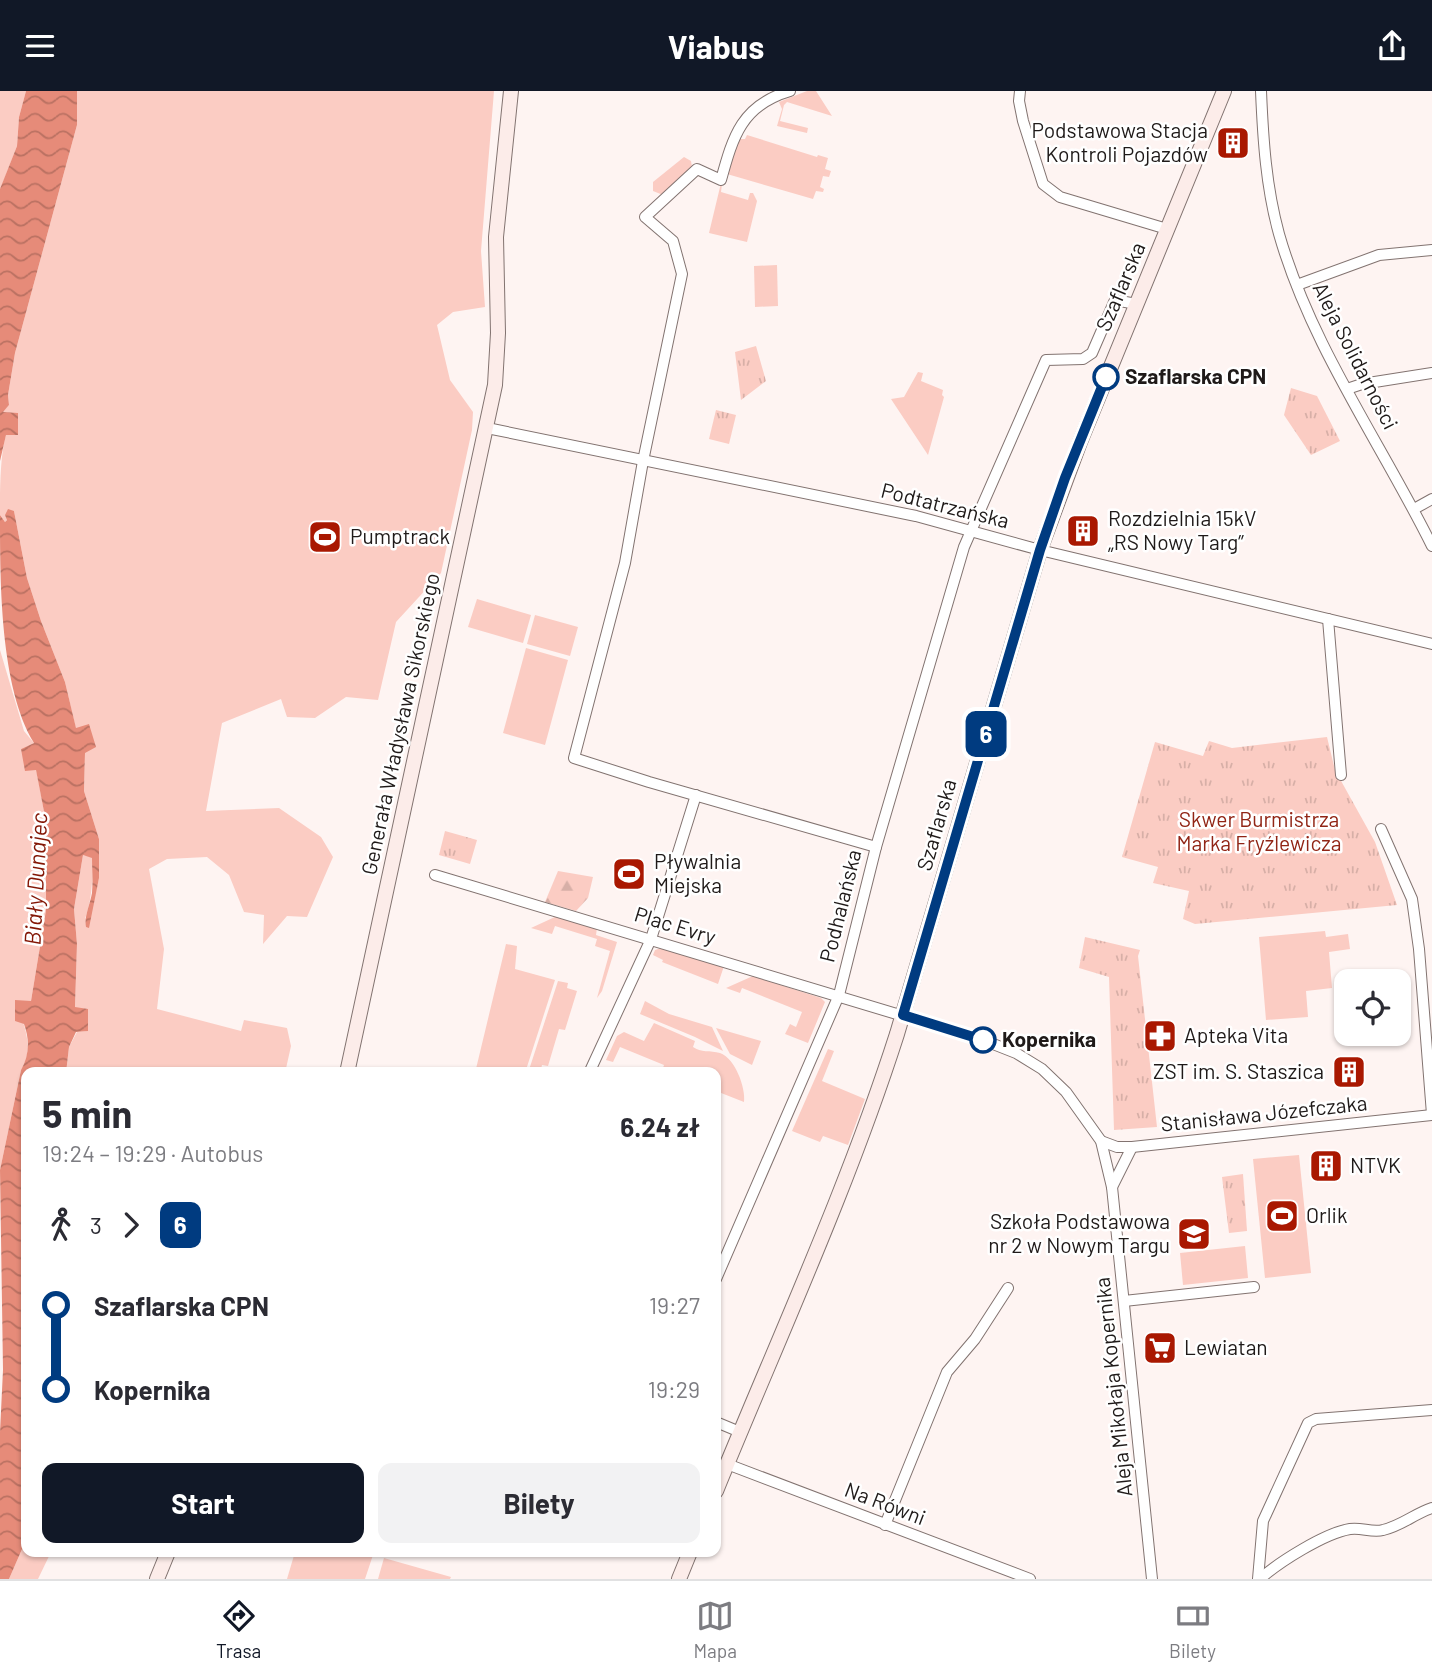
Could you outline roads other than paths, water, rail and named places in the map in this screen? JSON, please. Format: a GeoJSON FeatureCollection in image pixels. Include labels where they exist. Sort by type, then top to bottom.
{"type":"FeatureCollection","features":[{"type":"Feature","properties":{"kind":"street","name":"Generała Władysława Sikorskiego"},"geometry":{"type":"LineString","coordinates":[[348,1067],[487,428],[498,356],[496,237],[511,91]]}},
{"type":"Feature","properties":{"kind":"street"},"geometry":{"type":"LineString","coordinates":[[790,91],[771,96],[747,115],[729,149],[721,180],[697,169],[645,217],[673,241],[682,274],[625,562],[574,758],[876,847]]}},
{"type":"Feature","properties":{"kind":"street"},"geometry":{"type":"LineString","coordinates":[[1020,91],[1023,121],[1043,184],[1060,197],[1167,229]]}},
{"type":"Feature","properties":{"kind":"street","name":"Szaflarska"},"geometry":{"type":"LineString","coordinates":[[721,1479],[855,1154],[903,1015],[1040,550],[1080,442],[1224,91]]}},
{"type":"Feature","properties":{"kind":"street","name":"Aleja Solidarności"},"geometry":{"type":"LineString","coordinates":[[1261,91],[1269,191],[1280,236],[1297,285],[1348,390],[1432,546]]}},
{"type":"Feature","properties":{"kind":"street"},"geometry":{"type":"LineString","coordinates":[[1297,285],[1379,255],[1432,250]]}},
{"type":"Feature","properties":{"kind":"street","name":"Podhalańska"},"geometry":{"type":"LineString","coordinates":[[721,1267],[839,995],[876,847],[970,530],[1046,360],[1083,359],[1092,353],[1115,300],[1136,304]]}},
{"type":"Feature","properties":{"kind":"street"},"geometry":{"type":"LineString","coordinates":[[1348,390],[1362,384],[1432,373]]}},
{"type":"Feature","properties":{"kind":"street","name":"Podtatrzańska"},"geometry":{"type":"LineString","coordinates":[[487,428],[904,514],[1040,550],[1432,644]]}},
{"type":"Feature","properties":{"kind":"street"},"geometry":{"type":"LineString","coordinates":[[1414,509],[1432,499]]}},
{"type":"Feature","properties":{"kind":"street"},"geometry":{"type":"LineString","coordinates":[[1328,619],[1342,775]]}},
{"type":"Feature","properties":{"kind":"street"},"geometry":{"type":"LineString","coordinates":[[592,1067],[652,939],[696,795]]}},
{"type":"Feature","properties":{"kind":"street"},"geometry":{"type":"LineString","coordinates":[[1381,829],[1412,899],[1419,949],[1432,1114]]}},
{"type":"Feature","properties":{"kind":"street","name":"Plac Evry"},"geometry":{"type":"LineString","coordinates":[[435,875],[903,1015]]}},
{"type":"Feature","properties":{"kind":"street","name":"Aleja Mikołaja Kopernika"},"geometry":{"type":"LineString","coordinates":[[903,1015],[998,1045],[1042,1069],[1066,1092],[1101,1141],[1112,1187],[1152,1579]]}},
{"type":"Feature","properties":{"kind":"street","name":"Stanisława Józefczaka"},"geometry":{"type":"LineString","coordinates":[[1101,1141],[1116,1147],[1132,1147],[1432,1114]]}},
{"type":"Feature","properties":{"kind":"street"},"geometry":{"type":"LineString","coordinates":[[1112,1187],[1116,1174],[1132,1147]]}},
{"type":"Feature","properties":{"kind":"street"},"geometry":{"type":"LineString","coordinates":[[1124,1301],[1254,1287]]}},
{"type":"Feature","properties":{"kind":"street"},"geometry":{"type":"LineString","coordinates":[[885,1524],[947,1372],[975,1339],[1007,1288]]}},
{"type":"Feature","properties":{"kind":"street"},"geometry":{"type":"LineString","coordinates":[[1259,1579],[1263,1521],[1308,1423],[1316,1419],[1432,1410]]}},
{"type":"Feature","properties":{"kind":"street"},"geometry":{"type":"LineString","coordinates":[[721,1424],[740,1432]]}},
{"type":"Feature","properties":{"kind":"street","name":"Na Równi"},"geometry":{"type":"LineString","coordinates":[[727,1464],[1030,1579]]}},
{"type":"Feature","properties":{"kind":"street"},"geometry":{"type":"LineString","coordinates":[[1259,1579],[1276,1565],[1336,1533],[1353,1529],[1384,1530],[1403,1522],[1415,1513],[1432,1508]]}},
{"type":"Feature","properties":{"kind":"street"},"geometry":{"type":"LineString","coordinates":[[157,1579],[166,1557]]}},
{"type":"Feature","properties":{"kind":"street"},"geometry":{"type":"LineString","coordinates":[[679,1579],[688,1557]]}},
{"type":"Feature","properties":{"kind":"water"},"geometry":{"type":"Polygon","coordinates":[[[26,91],[77,91],[77,125],[15,353],[8,395],[9,405],[3,412],[18,413],[18,435],[6,435],[0,461],[0,189],[17,146],[19,117],[26,91]]]}},
{"type":"Feature","properties":{"kind":"water"},"geometry":{"type":"Polygon","coordinates":[[[8,509],[14,511],[27,578],[65,682],[76,728],[89,724],[96,747],[85,753],[84,791],[99,839],[99,878],[89,928],[86,927],[86,915],[92,893],[92,858],[83,855],[74,909],[77,944],[75,1007],[88,1009],[88,1031],[76,1032],[69,1047],[67,1067],[22,1067],[28,1048],[27,1036],[24,1024],[15,1021],[15,1000],[31,1001],[46,910],[46,822],[36,770],[25,771],[21,749],[34,743],[14,693],[8,664],[1,571],[0,515],[5,522],[8,509]]]}},
{"type":"Feature","properties":{"kind":"water"},"geometry":{"type":"Polygon","coordinates":[[[21,1070],[21,1551],[9,1579],[0,1579],[0,1432],[3,1370],[0,1170],[21,1070]]]}},
{"type":"Feature","properties":{"kind":"place","name":"Podstawowa Stacja Kontroli Pojazdów"},"geometry":{"type":"Point","coordinates":[1233,143]}},
{"type":"Feature","properties":{"kind":"place","name":"Szaflarska CPN"},"geometry":{"type":"Point","coordinates":[1106,377]}},
{"type":"Feature","properties":{"kind":"place","name":"Rozdzielnia 15kV „RS Nowy Targ”"},"geometry":{"type":"Point","coordinates":[1083,531]}},
{"type":"Feature","properties":{"kind":"place","name":"Pumptrack"},"geometry":{"type":"Point","coordinates":[325,537]}},
{"type":"Feature","properties":{"kind":"place","name":"Pływalnia Miejska"},"geometry":{"type":"Point","coordinates":[629,874]}},
{"type":"Feature","properties":{"kind":"place","name":"Apteka Vita"},"geometry":{"type":"Point","coordinates":[1160,1036]}},
{"type":"Feature","properties":{"kind":"place","name":"Kopernika"},"geometry":{"type":"Point","coordinates":[983,1040]}},
{"type":"Feature","properties":{"kind":"place","name":"ZST im. S. Staszica"},"geometry":{"type":"Point","coordinates":[1349,1072]}},
{"type":"Feature","properties":{"kind":"place","name":"NTVK"},"geometry":{"type":"Point","coordinates":[1326,1166]}},
{"type":"Feature","properties":{"kind":"place","name":"Orlik"},"geometry":{"type":"Point","coordinates":[1282,1216]}},
{"type":"Feature","properties":{"kind":"place","name":"Szkoła Podstawowa nr 2 w Nowym Targu"},"geometry":{"type":"Point","coordinates":[1194,1234]}},
{"type":"Feature","properties":{"kind":"place","name":"Lewiatan"},"geometry":{"type":"Point","coordinates":[1160,1348]}},
{"type":"Feature","properties":{"kind":"park label","name":"Skwer Burmistrza Marka Fryźlewicza"},"geometry":{"type":"Point","coordinates":[1259,832]}},
{"type":"Feature","properties":{"kind":"water label","name":"Biały Dunajec"},"geometry":{"type":"Point","coordinates":[36,879]}}]}
